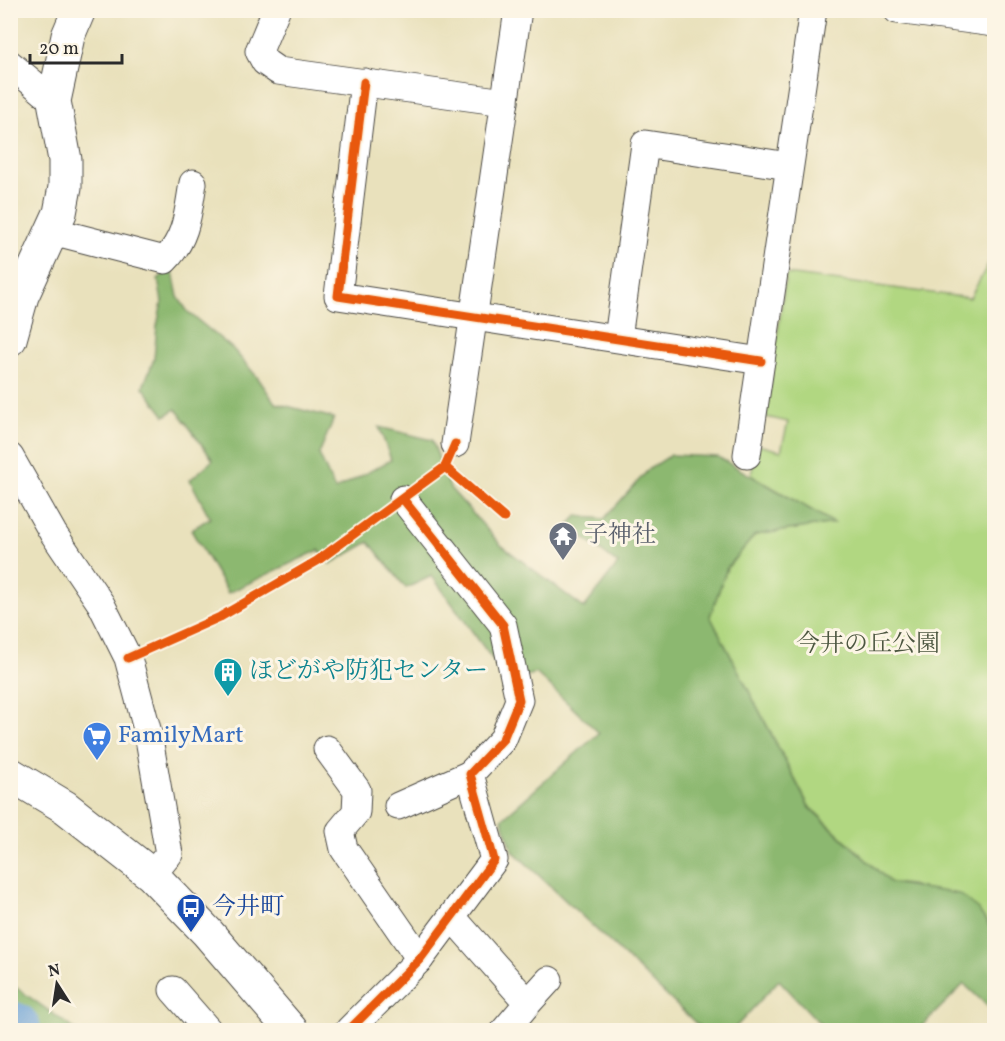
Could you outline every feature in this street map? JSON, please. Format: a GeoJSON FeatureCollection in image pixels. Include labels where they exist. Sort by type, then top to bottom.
{"type":"FeatureCollection","features":[{"type":"Feature","properties":{"kind":"street"},"geometry":{"type":"LineString","coordinates":[[10,339],[22,296],[60,213],[65,187],[65,160],[54,101],[68,36],[79,10]]}},
{"type":"Feature","properties":{"kind":"street"},"geometry":{"type":"LineString","coordinates":[[276,10],[259,51],[265,62],[278,71],[505,102]]}},
{"type":"Feature","properties":{"kind":"street"},"geometry":{"type":"LineString","coordinates":[[455,444],[518,10]]}},
{"type":"Feature","properties":{"kind":"street"},"geometry":{"type":"LineString","coordinates":[[747,456],[813,10]]}},
{"type":"Feature","properties":{"kind":"street"},"geometry":{"type":"LineString","coordinates":[[897,10],[994,23]]}},
{"type":"Feature","properties":{"kind":"street"},"geometry":{"type":"LineString","coordinates":[[10,63],[54,101]]}},
{"type":"Feature","properties":{"kind":"street"},"geometry":{"type":"LineString","coordinates":[[364,82],[338,297],[760,361]]}},
{"type":"Feature","properties":{"kind":"street"},"geometry":{"type":"LineString","coordinates":[[618,338],[645,144],[789,166]]}},
{"type":"Feature","properties":{"kind":"street"},"geometry":{"type":"LineString","coordinates":[[52,231],[165,260],[173,252],[186,227],[193,183]]}},
{"type":"Feature","properties":{"kind":"street"},"geometry":{"type":"LineString","coordinates":[[10,457],[53,532],[101,604],[128,658],[148,733],[169,854],[152,875]]}},
{"type":"Feature","properties":{"kind":"street"},"geometry":{"type":"LineString","coordinates":[[398,806],[470,774],[503,739],[519,700],[503,625],[403,499]]}},
{"type":"Feature","properties":{"kind":"street"},"geometry":{"type":"LineString","coordinates":[[327,749],[357,790],[356,812],[340,831],[344,849],[420,959]]}},
{"type":"Feature","properties":{"kind":"street"},"geometry":{"type":"LineString","coordinates":[[10,774],[65,807],[152,875],[207,932],[291,1030]]}},
{"type":"Feature","properties":{"kind":"street"},"geometry":{"type":"LineString","coordinates":[[349,1030],[420,959],[494,860],[470,774]]}},
{"type":"Feature","properties":{"kind":"street"},"geometry":{"type":"LineString","coordinates":[[452,917],[528,1003]]}},
{"type":"Feature","properties":{"kind":"street"},"geometry":{"type":"LineString","coordinates":[[504,1030],[549,980]]}},
{"type":"Feature","properties":{"kind":"street"},"geometry":{"type":"LineString","coordinates":[[173,990],[208,1030]]}},
{"type":"Feature","properties":{"kind":"green space","name":"今井の丘公園"},"geometry":{"type":"Polygon","coordinates":[[[994,253],[994,933],[978,909],[911,885],[891,883],[809,806],[710,616],[727,568],[755,535],[834,523],[751,475],[758,445],[781,451],[788,422],[766,417],[786,274],[970,298],[994,253]]]}},
{"type":"Feature","properties":{"kind":"green space"},"geometry":{"type":"Polygon","coordinates":[[[173,272],[178,297],[188,312],[233,349],[258,378],[275,403],[334,418],[319,454],[335,490],[391,460],[379,427],[432,440],[450,488],[501,545],[584,608],[618,564],[568,526],[577,516],[604,519],[649,469],[671,455],[718,457],[834,523],[755,535],[727,568],[710,616],[809,807],[891,883],[959,894],[978,909],[994,933],[994,1012],[964,984],[918,1030],[826,1030],[779,980],[733,1030],[703,1030],[513,851],[502,819],[599,733],[536,673],[509,682],[432,576],[406,588],[369,542],[330,564],[319,550],[228,593],[191,530],[210,518],[190,480],[213,460],[176,409],[165,416],[143,387],[154,359],[162,302],[158,279],[164,274],[173,272]]]}},
{"type":"Feature","properties":{"kind":"green space"},"geometry":{"type":"Polygon","coordinates":[[[11,984],[76,1030],[11,1030],[11,984]]]}},
{"type":"Feature","properties":{"kind":"cycle path"},"geometry":{"type":"LineString","coordinates":[[364,82],[338,296],[761,361]]}},
{"type":"Feature","properties":{"kind":"cycle path"},"geometry":{"type":"LineString","coordinates":[[128,658],[220,617],[317,561],[445,467],[455,444]]}},
{"type":"Feature","properties":{"kind":"cycle path"},"geometry":{"type":"LineString","coordinates":[[445,467],[504,518]]}},
{"type":"Feature","properties":{"kind":"cycle path"},"geometry":{"type":"LineString","coordinates":[[349,1030],[420,959],[494,860],[470,774],[503,739],[519,700],[503,625],[403,499]]}},
{"type":"Feature","properties":{"kind":"place","name":"子神社"},"geometry":{"type":"Point","coordinates":[563,562]}},
{"type":"Feature","properties":{"kind":"place","name":"ほどがや防犯センター"},"geometry":{"type":"Point","coordinates":[228,698]}},
{"type":"Feature","properties":{"kind":"place","name":"FamilyMart"},"geometry":{"type":"Point","coordinates":[97,762]}},
{"type":"Feature","properties":{"kind":"place","name":"今井町"},"geometry":{"type":"Point","coordinates":[191,934]}}]}
